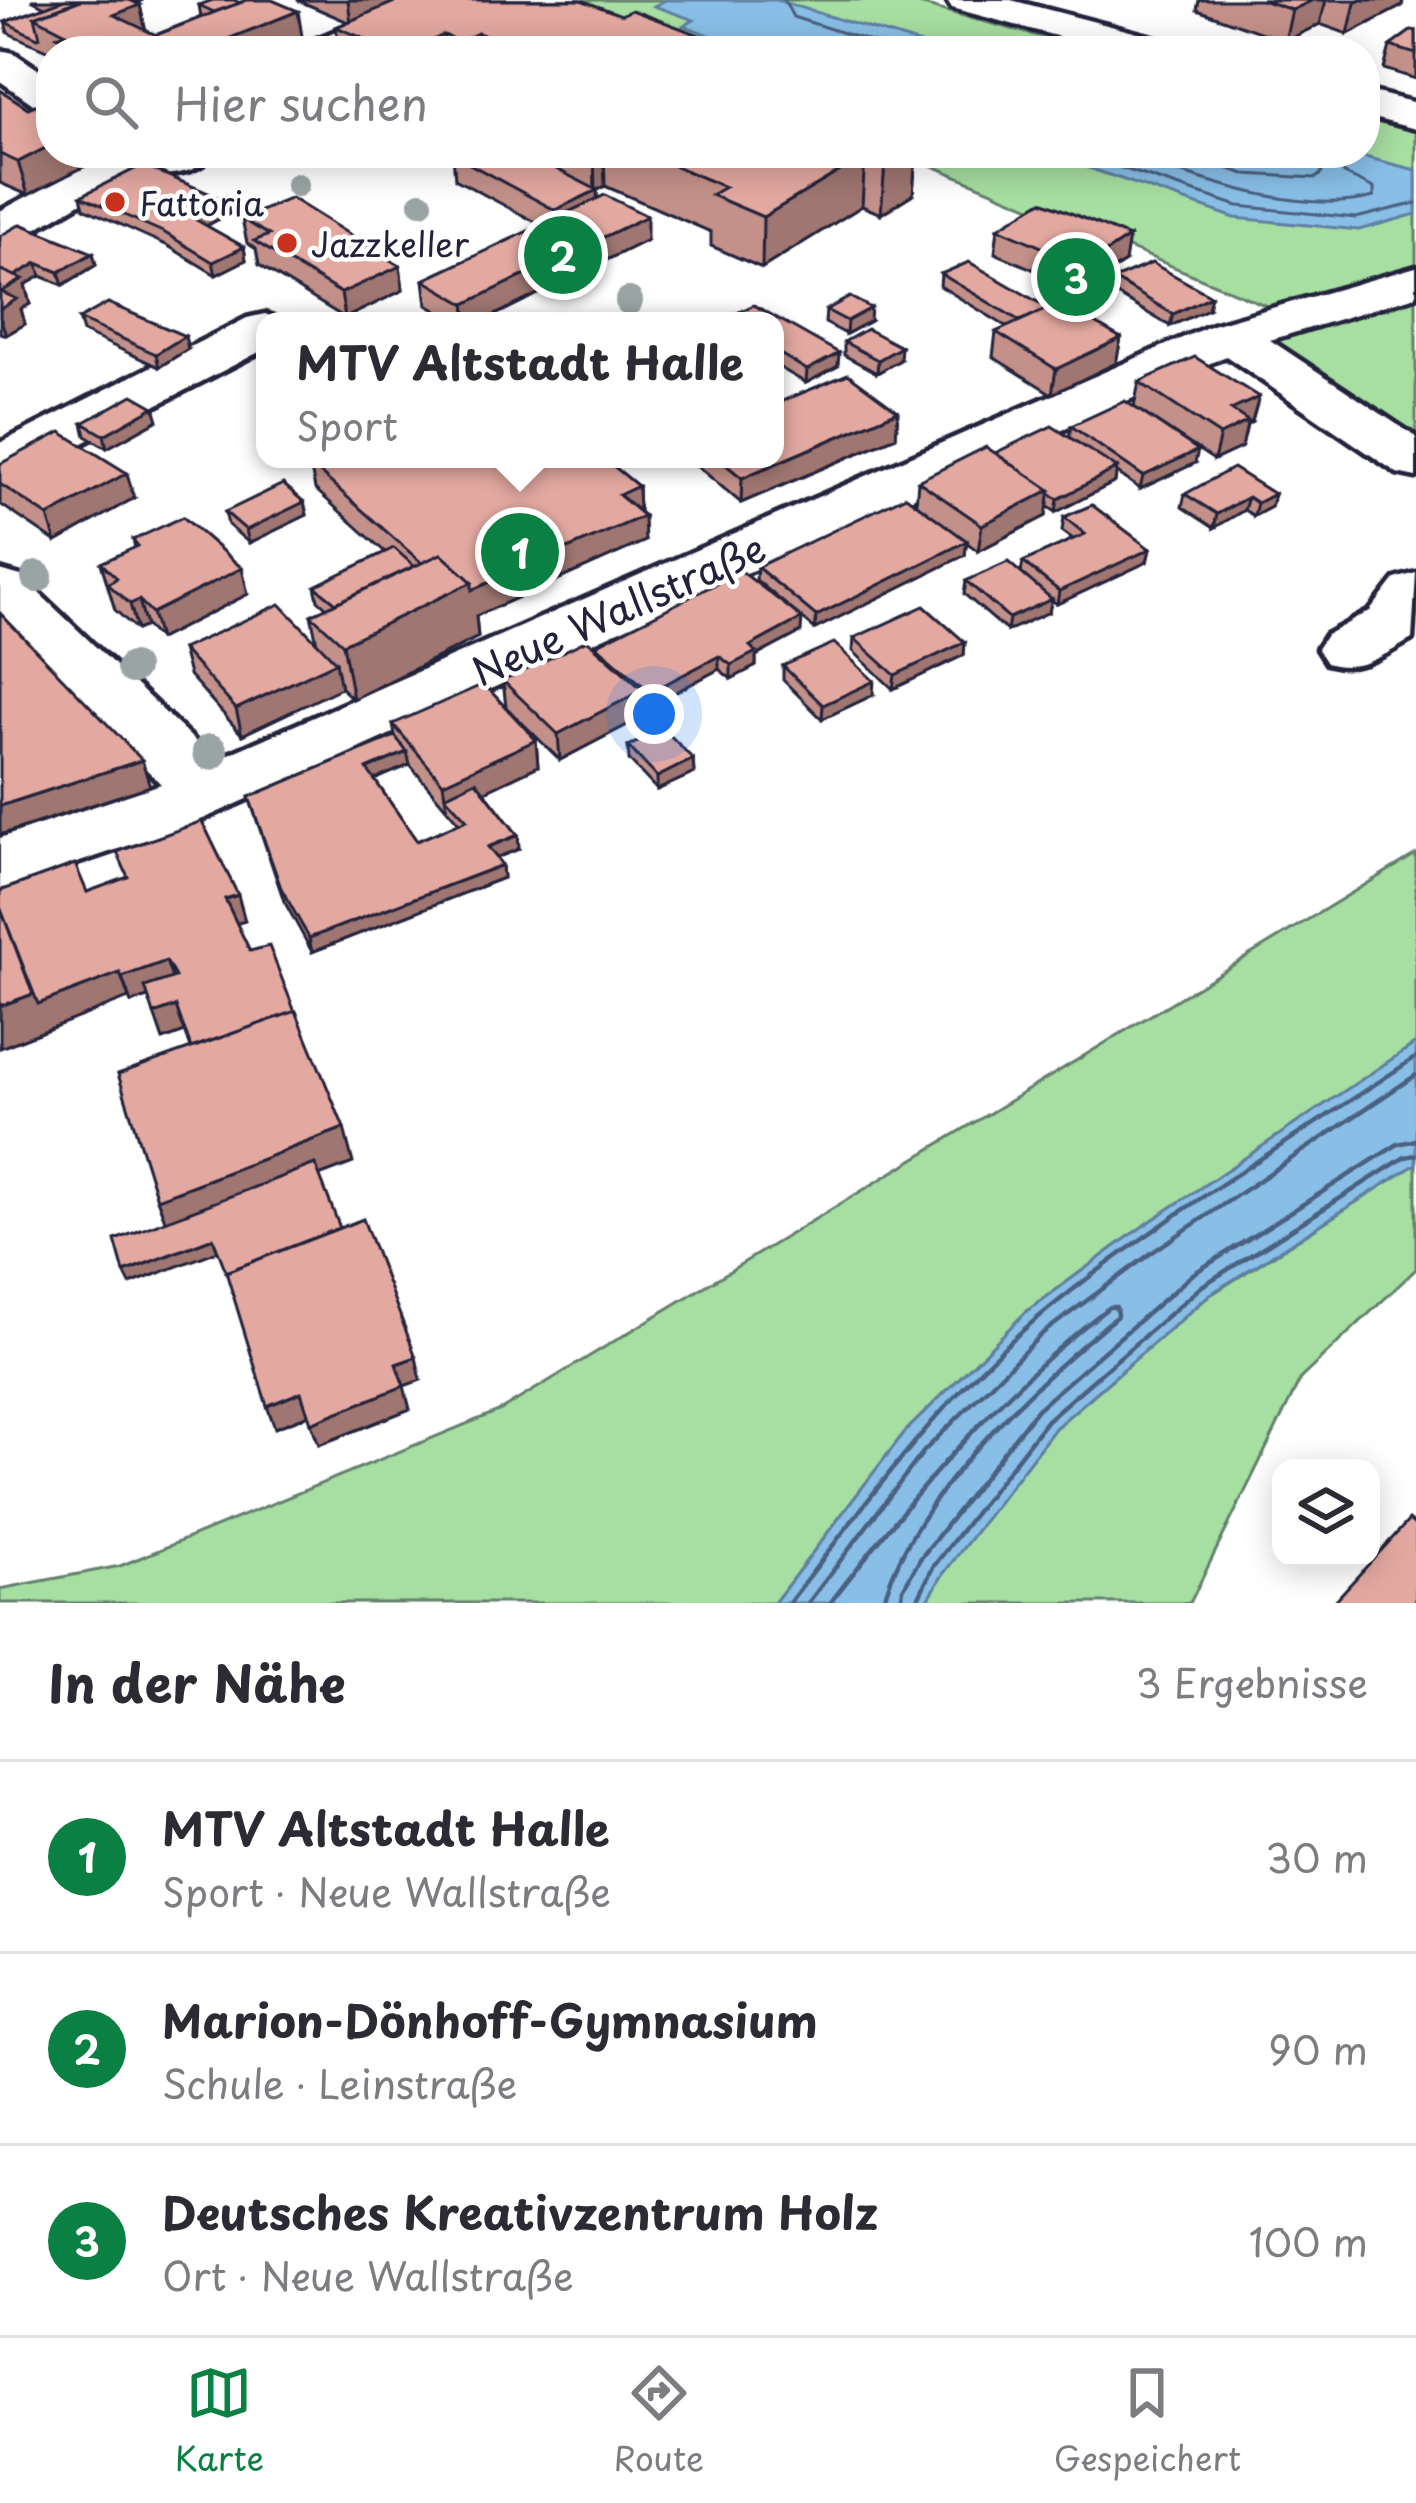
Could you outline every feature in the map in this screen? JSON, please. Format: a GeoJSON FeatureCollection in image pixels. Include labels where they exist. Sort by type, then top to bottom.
{"type":"FeatureCollection","features":[{"type":"Feature","properties":{"kind":"street"},"geometry":{"type":"LineString","coordinates":[[359,36],[443,0]]}},
{"type":"Feature","properties":{"kind":"street"},"geometry":{"type":"LineString","coordinates":[[966,0],[1100,36]]}},
{"type":"Feature","properties":{"kind":"street"},"geometry":{"type":"LineString","coordinates":[[1,65],[36,87]]}},
{"type":"Feature","properties":{"kind":"street"},"geometry":{"type":"LineString","coordinates":[[1380,107],[1416,116]]}},
{"type":"Feature","properties":{"kind":"street"},"geometry":{"type":"LineString","coordinates":[[0,229],[127,168]]}},
{"type":"Feature","properties":{"kind":"street","name":"Neue Wallstraße"},"geometry":{"type":"LineString","coordinates":[[0,864],[169,807],[1230,336],[1416,281]]}},
{"type":"Feature","properties":{"kind":"street"},"geometry":{"type":"LineString","coordinates":[[0,464],[256,334]]}},
{"type":"Feature","properties":{"kind":"street"},"geometry":{"type":"LineString","coordinates":[[1230,336],[1416,461]]}},
{"type":"Feature","properties":{"kind":"street"},"geometry":{"type":"LineString","coordinates":[[0,590],[77,659],[205,788]]}},
{"type":"Feature","properties":{"kind":"street"},"geometry":{"type":"LineString","coordinates":[[1347,649],[1390,625],[1416,592]]}},
{"type":"Feature","properties":{"kind":"green space"},"geometry":{"type":"Polygon","coordinates":[[[507,0],[904,0],[1038,36],[600,36],[507,0]]]}},
{"type":"Feature","properties":{"kind":"green space"},"geometry":{"type":"Polygon","coordinates":[[[1380,121],[1416,130],[1416,443],[1277,345],[1279,311],[938,168],[1380,168],[1380,121]]]}},
{"type":"Feature","properties":{"kind":"green space"},"geometry":{"type":"Polygon","coordinates":[[[1416,854],[1416,1043],[1139,1229],[1026,1312],[904,1433],[774,1603],[0,1603],[0,1589],[120,1566],[501,1410],[1416,854]]]}},
{"type":"Feature","properties":{"kind":"green space"},"geometry":{"type":"Polygon","coordinates":[[[1416,1164],[1416,1269],[1301,1378],[1190,1603],[926,1603],[1055,1428],[1209,1296],[1416,1164]]]}},
{"type":"Feature","properties":{"kind":"water"},"geometry":{"type":"Polygon","coordinates":[[[666,0],[776,0],[895,36],[712,36],[684,26],[694,20],[654,6],[666,0]]]}},
{"type":"Feature","properties":{"kind":"water"},"geometry":{"type":"Polygon","coordinates":[[[1380,161],[1416,170],[1416,214],[1359,230],[1235,218],[1089,168],[1380,168],[1380,161]]]}},
{"type":"Feature","properties":{"kind":"water"},"geometry":{"type":"Polygon","coordinates":[[[1416,1043],[1416,1164],[1209,1295],[1055,1428],[926,1603],[774,1603],[904,1433],[1026,1312],[1139,1229],[1416,1043]]]}},
{"type":"Feature","properties":{"kind":"building"},"geometry":{"type":"Polygon","coordinates":[[[64,0],[81,0],[35,17],[40,36],[5,22],[64,0]]]}},
{"type":"Feature","properties":{"kind":"building"},"geometry":{"type":"Polygon","coordinates":[[[81,0],[129,0],[140,5],[114,15],[156,35],[246,0],[272,0],[298,11],[236,36],[57,36],[66,33],[35,17],[81,0]]]}},
{"type":"Feature","properties":{"kind":"building"},"geometry":{"type":"Polygon","coordinates":[[[213,0],[240,3],[214,12],[199,5],[213,0]]]}},
{"type":"Feature","properties":{"kind":"building"},"geometry":{"type":"Polygon","coordinates":[[[399,0],[581,0],[621,15],[632,10],[702,36],[358,36],[336,27],[399,0]]]}},
{"type":"Feature","properties":{"kind":"building"},"geometry":{"type":"Polygon","coordinates":[[[1262,0],[1313,0],[1292,10],[1262,0]]]}},
{"type":"Feature","properties":{"kind":"building"},"geometry":{"type":"Polygon","coordinates":[[[1416,31],[1416,54],[1390,46],[1416,31]]]}},
{"type":"Feature","properties":{"kind":"building"},"geometry":{"type":"Polygon","coordinates":[[[0,90],[28,108],[36,105],[36,153],[18,162],[0,154],[0,90]]]}},
{"type":"Feature","properties":{"kind":"building"},"geometry":{"type":"Polygon","coordinates":[[[137,168],[150,168],[227,201],[193,218],[244,247],[213,262],[165,233],[81,196],[137,168]]]}},
{"type":"Feature","properties":{"kind":"building"},"geometry":{"type":"Polygon","coordinates":[[[477,168],[554,168],[597,190],[555,210],[477,168]]]}},
{"type":"Feature","properties":{"kind":"building"},"geometry":{"type":"Polygon","coordinates":[[[680,168],[845,168],[763,217],[711,195],[725,187],[680,168]]]}},
{"type":"Feature","properties":{"kind":"building"},"geometry":{"type":"Polygon","coordinates":[[[605,195],[647,216],[465,304],[424,280],[605,195]]]}},
{"type":"Feature","properties":{"kind":"building"},"geometry":{"type":"Polygon","coordinates":[[[291,198],[400,266],[341,293],[254,241],[269,235],[242,219],[291,198]]]}},
{"type":"Feature","properties":{"kind":"building"},"geometry":{"type":"Polygon","coordinates":[[[1042,201],[1129,237],[1085,266],[998,228],[1042,201]]]}},
{"type":"Feature","properties":{"kind":"building"},"geometry":{"type":"Polygon","coordinates":[[[21,224],[93,253],[59,272],[37,263],[15,276],[0,270],[0,236],[21,224]]]}},
{"type":"Feature","properties":{"kind":"building"},"geometry":{"type":"Polygon","coordinates":[[[969,262],[1048,308],[1020,321],[941,274],[969,262]]]}},
{"type":"Feature","properties":{"kind":"building"},"geometry":{"type":"Polygon","coordinates":[[[1152,263],[1211,296],[1173,314],[1114,279],[1152,263]]]}},
{"type":"Feature","properties":{"kind":"building"},"geometry":{"type":"Polygon","coordinates":[[[0,270],[23,279],[1,292],[17,299],[0,309],[0,270]]]}},
{"type":"Feature","properties":{"kind":"building"},"geometry":{"type":"Polygon","coordinates":[[[850,297],[871,308],[847,321],[826,310],[850,297]]]}},
{"type":"Feature","properties":{"kind":"building"},"geometry":{"type":"Polygon","coordinates":[[[108,303],[185,336],[156,354],[79,319],[108,303]]]}},
{"type":"Feature","properties":{"kind":"building"},"geometry":{"type":"Polygon","coordinates":[[[1060,303],[1121,338],[1056,369],[996,332],[1060,303]]]}},
{"type":"Feature","properties":{"kind":"building"},"geometry":{"type":"Polygon","coordinates":[[[754,305],[766,312],[739,312],[754,305]]]}},
{"type":"Feature","properties":{"kind":"building"},"geometry":{"type":"Polygon","coordinates":[[[784,322],[839,353],[807,370],[784,356],[784,322]]]}},
{"type":"Feature","properties":{"kind":"building"},"geometry":{"type":"Polygon","coordinates":[[[867,329],[901,347],[878,360],[844,342],[867,329]]]}},
{"type":"Feature","properties":{"kind":"building"},"geometry":{"type":"Polygon","coordinates":[[[1195,357],[1259,397],[1231,410],[1248,421],[1220,435],[1139,382],[1195,357]]]}},
{"type":"Feature","properties":{"kind":"building"},"geometry":{"type":"Polygon","coordinates":[[[848,374],[898,411],[784,460],[784,400],[848,374]]]}},
{"type":"Feature","properties":{"kind":"building"},"geometry":{"type":"Polygon","coordinates":[[[133,395],[154,407],[104,435],[83,423],[133,395]]]}},
{"type":"Feature","properties":{"kind":"building"},"geometry":{"type":"Polygon","coordinates":[[[1125,401],[1198,450],[1143,476],[1071,426],[1125,401]]]}},
{"type":"Feature","properties":{"kind":"building"},"geometry":{"type":"Polygon","coordinates":[[[1052,426],[1117,468],[1058,499],[995,453],[1052,426]]]}},
{"type":"Feature","properties":{"kind":"building"},"geometry":{"type":"Polygon","coordinates":[[[61,432],[127,473],[48,516],[0,484],[0,464],[61,432]]]}},
{"type":"Feature","properties":{"kind":"building"},"geometry":{"type":"Polygon","coordinates":[[[986,447],[1050,490],[982,525],[918,481],[986,447]]]}},
{"type":"Feature","properties":{"kind":"building"},"geometry":{"type":"Polygon","coordinates":[[[315,468],[616,468],[638,486],[619,495],[644,516],[472,590],[472,582],[441,554],[422,563],[315,468]]]}},
{"type":"Feature","properties":{"kind":"building"},"geometry":{"type":"Polygon","coordinates":[[[730,468],[765,468],[742,478],[730,468]]]}},
{"type":"Feature","properties":{"kind":"building"},"geometry":{"type":"Polygon","coordinates":[[[1233,468],[1274,494],[1257,503],[1248,497],[1217,514],[1185,494],[1233,468]]]}},
{"type":"Feature","properties":{"kind":"building"},"geometry":{"type":"Polygon","coordinates":[[[283,484],[304,502],[246,530],[225,512],[283,484]]]}},
{"type":"Feature","properties":{"kind":"building"},"geometry":{"type":"Polygon","coordinates":[[[906,496],[967,541],[816,616],[757,567],[906,496]]]}},
{"type":"Feature","properties":{"kind":"building"},"geometry":{"type":"Polygon","coordinates":[[[1092,505],[1150,549],[1059,591],[1023,562],[1085,534],[1064,517],[1092,505]]]}},
{"type":"Feature","properties":{"kind":"building"},"geometry":{"type":"Polygon","coordinates":[[[183,517],[242,568],[152,613],[139,600],[130,604],[108,584],[117,578],[101,563],[138,546],[133,540],[183,517]]]}},
{"type":"Feature","properties":{"kind":"building"},"geometry":{"type":"Polygon","coordinates":[[[394,548],[414,566],[336,603],[315,586],[394,548]]]}},
{"type":"Feature","properties":{"kind":"building"},"geometry":{"type":"Polygon","coordinates":[[[441,554],[472,582],[343,644],[311,615],[441,554]]]}},
{"type":"Feature","properties":{"kind":"building"},"geometry":{"type":"Polygon","coordinates":[[[1008,562],[1052,599],[1009,618],[966,581],[1008,562]]]}},
{"type":"Feature","properties":{"kind":"building"},"geometry":{"type":"Polygon","coordinates":[[[741,571],[802,618],[750,646],[756,652],[731,665],[719,656],[650,692],[596,645],[741,571]]]}},
{"type":"Feature","properties":{"kind":"building"},"geometry":{"type":"Polygon","coordinates":[[[280,604],[336,662],[236,709],[182,649],[280,604]]]}},
{"type":"Feature","properties":{"kind":"building"},"geometry":{"type":"Polygon","coordinates":[[[924,606],[965,642],[895,675],[854,638],[924,606]]]}},
{"type":"Feature","properties":{"kind":"building"},"geometry":{"type":"Polygon","coordinates":[[[0,613],[142,760],[0,806],[0,613]]]}},
{"type":"Feature","properties":{"kind":"building"},"geometry":{"type":"Polygon","coordinates":[[[587,640],[643,690],[558,734],[503,681],[587,640]]]}},
{"type":"Feature","properties":{"kind":"building"},"geometry":{"type":"Polygon","coordinates":[[[834,643],[874,681],[823,705],[783,666],[834,643]]]}},
{"type":"Feature","properties":{"kind":"building"},"geometry":{"type":"Polygon","coordinates":[[[484,684],[536,740],[443,783],[393,724],[484,684]]]}},
{"type":"Feature","properties":{"kind":"building"},"geometry":{"type":"Polygon","coordinates":[[[665,730],[693,759],[657,777],[628,746],[665,730]]]}},
{"type":"Feature","properties":{"kind":"building"},"geometry":{"type":"Polygon","coordinates":[[[395,736],[407,752],[367,769],[417,841],[467,820],[445,796],[476,781],[518,835],[488,847],[502,865],[309,938],[281,888],[249,797],[395,736]]]}},
{"type":"Feature","properties":{"kind":"building"},"geometry":{"type":"Polygon","coordinates":[[[202,821],[238,895],[225,899],[250,951],[269,946],[295,1012],[191,1048],[176,1006],[154,1014],[145,987],[175,977],[166,961],[38,1004],[0,907],[0,891],[75,864],[87,892],[128,877],[117,852],[202,821]]]}},
{"type":"Feature","properties":{"kind":"building"},"geometry":{"type":"Polygon","coordinates":[[[0,907],[33,994],[0,1006],[0,907]]]}},
{"type":"Feature","properties":{"kind":"building"},"geometry":{"type":"Polygon","coordinates":[[[296,1011],[344,1128],[157,1199],[118,1074],[296,1011]]]}},
{"type":"Feature","properties":{"kind":"building"},"geometry":{"type":"Polygon","coordinates":[[[315,1164],[340,1228],[226,1272],[213,1238],[124,1272],[115,1240],[315,1164]]]}},
{"type":"Feature","properties":{"kind":"building"},"geometry":{"type":"Polygon","coordinates":[[[363,1219],[416,1357],[396,1364],[404,1386],[311,1423],[301,1392],[267,1406],[226,1272],[363,1219]]]}},
{"type":"Feature","properties":{"kind":"building"},"geometry":{"type":"Polygon","coordinates":[[[1409,1520],[1416,1526],[1416,1603],[1333,1603],[1366,1567],[1380,1567],[1380,1552],[1409,1520]]]}},
{"type":"Feature","properties":{"kind":"place","name":"Fattoria"},"geometry":{"type":"Point","coordinates":[115,202]}},
{"type":"Feature","properties":{"kind":"place","name":"Jazzkeller"},"geometry":{"type":"Point","coordinates":[287,243]}},
{"type":"Feature","properties":{"kind":"place","name":"Marion-Dönhoff-Gymnasium"},"geometry":{"type":"Point","coordinates":[563,255]}},
{"type":"Feature","properties":{"kind":"place","name":"Deutsches Kreativzentrum Holz"},"geometry":{"type":"Point","coordinates":[1076,277]}},
{"type":"Feature","properties":{"kind":"place","name":"MTV Altstadt Halle"},"geometry":{"type":"Point","coordinates":[520,552]}}]}
